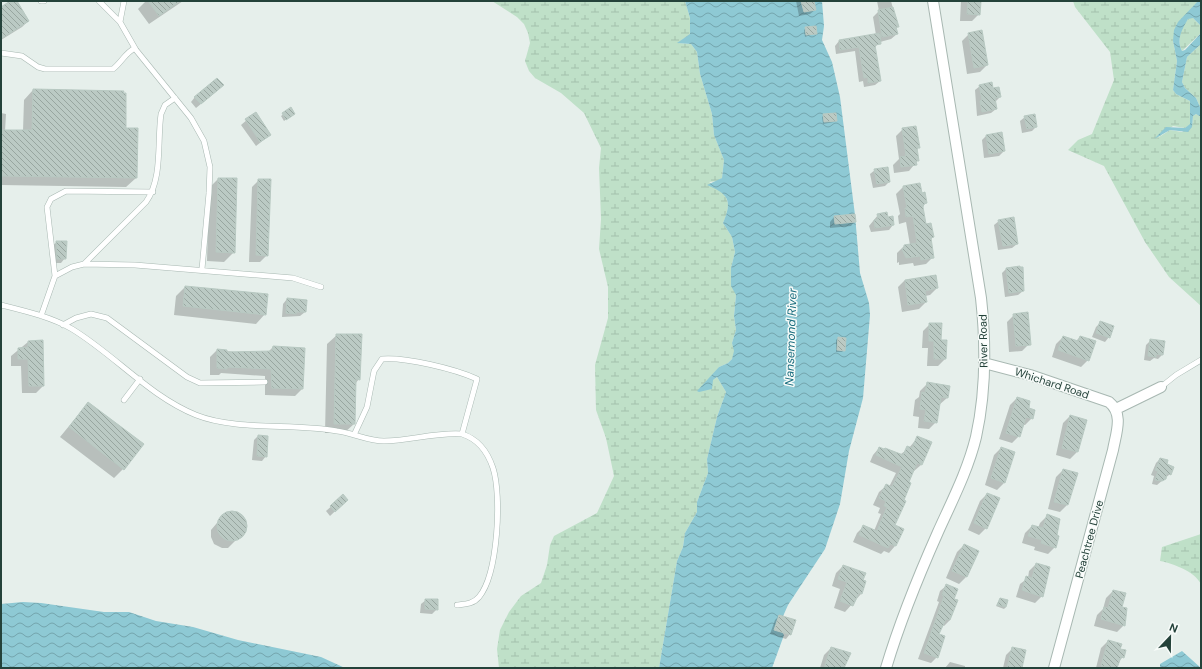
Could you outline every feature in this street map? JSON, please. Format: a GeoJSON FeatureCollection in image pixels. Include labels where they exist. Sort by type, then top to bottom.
{"type":"FeatureCollection","features":[{"type":"Feature","properties":{"kind":"street","name":"River Road"},"geometry":{"type":"LineString","coordinates":[[886,668],[910,595],[963,478],[972,452],[982,398],[984,330],[981,298],[933,1]]}},
{"type":"Feature","properties":{"kind":"street","name":"Whichard Road"},"geometry":{"type":"LineString","coordinates":[[984,363],[1030,375],[1088,394],[1109,402],[1116,409]]}},
{"type":"Feature","properties":{"kind":"street"},"geometry":{"type":"LineString","coordinates":[[1116,409],[1161,387]]}},
{"type":"Feature","properties":{"kind":"street","name":"Peachtree Drive"},"geometry":{"type":"LineString","coordinates":[[1054,668],[1113,450],[1118,421],[1116,409]]}},
{"type":"Feature","properties":{"kind":"lane"},"geometry":{"type":"LineString","coordinates":[[99,1],[120,22],[135,48],[198,128],[208,155],[209,193],[202,269]]}},
{"type":"Feature","properties":{"kind":"lane"},"geometry":{"type":"LineString","coordinates":[[120,22],[124,1]]}},
{"type":"Feature","properties":{"kind":"lane"},"geometry":{"type":"LineString","coordinates":[[1,53],[22,56],[38,67],[45,69],[113,68],[120,64],[129,51],[135,48]]}},
{"type":"Feature","properties":{"kind":"lane"},"geometry":{"type":"LineString","coordinates":[[84,264],[146,202],[153,192],[161,114],[165,105],[175,98]]}},
{"type":"Feature","properties":{"kind":"lane"},"geometry":{"type":"LineString","coordinates":[[40,316],[55,276],[48,207],[51,199],[66,191],[153,192]]}},
{"type":"Feature","properties":{"kind":"lane"},"geometry":{"type":"LineString","coordinates":[[55,276],[72,267],[84,264],[135,265],[202,269],[293,278],[321,287]]}},
{"type":"Feature","properties":{"kind":"lane"},"geometry":{"type":"LineString","coordinates":[[1,305],[40,316],[63,325],[100,349],[162,397],[184,410],[214,420],[336,430],[382,441],[399,441],[448,433],[470,436],[478,442],[489,459],[496,480],[498,505],[494,556],[483,591],[472,602],[457,605]]}},
{"type":"Feature","properties":{"kind":"lane"},"geometry":{"type":"LineString","coordinates":[[63,325],[76,318],[90,314],[107,318],[187,377],[200,383],[265,382]]}},
{"type":"Feature","properties":{"kind":"lane"},"geometry":{"type":"LineString","coordinates":[[354,435],[367,407],[374,371],[382,359],[392,358],[464,373],[477,379],[462,434]]}},
{"type":"Feature","properties":{"kind":"lane"},"geometry":{"type":"LineString","coordinates":[[1161,387],[1176,375],[1201,360]]}},
{"type":"Feature","properties":{"kind":"lane"},"geometry":{"type":"LineString","coordinates":[[124,400],[140,380]]}},
{"type":"Feature","properties":{"kind":"green space"},"geometry":{"type":"Polygon","coordinates":[[[492,1],[685,1],[690,18],[690,34],[678,43],[691,44],[697,52],[700,74],[712,114],[714,135],[724,160],[722,178],[718,181],[709,182],[721,191],[727,199],[728,204],[728,209],[723,223],[732,237],[735,252],[731,268],[736,295],[734,316],[736,330],[732,343],[735,351],[732,359],[728,363],[719,367],[713,380],[717,377],[726,392],[717,417],[707,459],[708,473],[697,502],[697,512],[685,533],[683,547],[677,561],[659,668],[499,668],[497,649],[500,630],[509,612],[521,596],[541,583],[547,565],[550,545],[554,536],[597,513],[614,476],[606,438],[596,410],[595,365],[608,318],[608,287],[599,249],[601,219],[599,168],[601,148],[584,113],[561,93],[535,78],[529,71],[525,61],[530,43],[524,24],[517,17],[492,1]]]}},
{"type":"Feature","properties":{"kind":"green space"},"geometry":{"type":"Polygon","coordinates":[[[1073,1],[1198,1],[1173,41],[1177,61],[1173,90],[1176,94],[1190,101],[1190,125],[1185,128],[1173,126],[1156,139],[1170,130],[1182,132],[1192,126],[1193,116],[1196,114],[1201,117],[1201,306],[1169,277],[1145,242],[1104,166],[1068,150],[1078,140],[1092,134],[1114,80],[1110,52],[1075,7],[1073,1]]]}},
{"type":"Feature","properties":{"kind":"green space"},"geometry":{"type":"Polygon","coordinates":[[[1190,17],[1201,26],[1201,33],[1182,51],[1179,42],[1180,33],[1184,24],[1190,17]]]}},
{"type":"Feature","properties":{"kind":"green space"},"geometry":{"type":"Polygon","coordinates":[[[1201,44],[1201,109],[1196,98],[1185,88],[1182,82],[1187,57],[1201,44]]]}},
{"type":"Feature","properties":{"kind":"green space"},"geometry":{"type":"Polygon","coordinates":[[[1201,534],[1201,584],[1194,575],[1189,572],[1177,566],[1160,561],[1162,547],[1201,534]]]}},
{"type":"Feature","properties":{"kind":"water","name":"Nansemond River"},"geometry":{"type":"Polygon","coordinates":[[[685,1],[822,1],[824,26],[822,40],[832,62],[840,97],[855,215],[860,273],[869,303],[870,315],[863,398],[849,451],[840,504],[825,549],[788,605],[780,623],[779,628],[784,635],[772,668],[659,668],[677,561],[683,547],[685,533],[697,512],[697,502],[708,473],[707,459],[717,417],[726,392],[717,377],[713,380],[712,389],[699,392],[697,391],[719,367],[728,363],[732,359],[734,351],[732,343],[736,330],[734,316],[736,295],[731,286],[731,268],[735,252],[732,237],[723,223],[728,209],[728,203],[724,195],[707,185],[722,178],[724,160],[714,135],[712,114],[700,74],[697,52],[691,44],[677,43],[690,34],[690,18],[685,1]]]}},
{"type":"Feature","properties":{"kind":"water"},"geometry":{"type":"Polygon","coordinates":[[[1198,1],[1201,1],[1201,26],[1193,18],[1188,19],[1182,31],[1180,47],[1182,51],[1185,50],[1201,33],[1201,44],[1187,57],[1182,82],[1185,88],[1196,98],[1201,109],[1201,117],[1196,114],[1193,116],[1192,127],[1188,132],[1170,130],[1154,139],[1166,127],[1185,128],[1190,124],[1190,101],[1176,94],[1173,90],[1177,61],[1173,41],[1174,30],[1178,22],[1198,1]]]}},
{"type":"Feature","properties":{"kind":"water"},"geometry":{"type":"Polygon","coordinates":[[[23,602],[41,603],[104,612],[129,612],[156,621],[193,627],[238,640],[321,657],[345,668],[1,668],[1,604],[23,602]]]}},
{"type":"Feature","properties":{"kind":"water"},"geometry":{"type":"Polygon","coordinates":[[[1182,651],[1201,668],[1160,668],[1160,664],[1182,651]]]}},
{"type":"Feature","properties":{"kind":"building"},"geometry":{"type":"Polygon","coordinates":[[[10,1],[17,1],[29,21],[1,39],[1,7],[10,1]]]}},
{"type":"Feature","properties":{"kind":"building"},"geometry":{"type":"Polygon","coordinates":[[[148,1],[180,1],[159,16],[148,1]]]}},
{"type":"Feature","properties":{"kind":"building"},"geometry":{"type":"Polygon","coordinates":[[[801,1],[814,1],[816,10],[804,12],[801,1]]]}},
{"type":"Feature","properties":{"kind":"building"},"geometry":{"type":"Polygon","coordinates":[[[968,1],[981,1],[980,15],[967,14],[968,1]]]}},
{"type":"Feature","properties":{"kind":"building"},"geometry":{"type":"Polygon","coordinates":[[[893,7],[899,27],[896,27],[898,34],[882,37],[878,10],[893,7]]]}},
{"type":"Feature","properties":{"kind":"building"},"geometry":{"type":"Polygon","coordinates":[[[816,26],[817,34],[806,35],[805,27],[816,26]]]}},
{"type":"Feature","properties":{"kind":"building"},"geometry":{"type":"Polygon","coordinates":[[[982,30],[988,65],[974,68],[968,33],[982,30]]]}},
{"type":"Feature","properties":{"kind":"building"},"geometry":{"type":"Polygon","coordinates":[[[880,33],[881,44],[875,45],[881,81],[868,83],[868,77],[864,78],[859,47],[840,50],[839,40],[880,33]]]}},
{"type":"Feature","properties":{"kind":"building"},"geometry":{"type":"Polygon","coordinates":[[[217,78],[224,85],[201,104],[194,97],[217,78]]]}},
{"type":"Feature","properties":{"kind":"building"},"geometry":{"type":"Polygon","coordinates":[[[992,82],[993,88],[999,87],[1001,97],[995,98],[997,109],[982,112],[980,101],[982,100],[979,85],[992,82]]]}},
{"type":"Feature","properties":{"kind":"building"},"geometry":{"type":"Polygon","coordinates":[[[33,89],[124,91],[123,93],[126,93],[126,128],[138,128],[137,178],[1,176],[1,130],[32,130],[33,89]]]}},
{"type":"Feature","properties":{"kind":"building"},"geometry":{"type":"Polygon","coordinates":[[[291,107],[295,114],[286,120],[282,113],[291,107]]]}},
{"type":"Feature","properties":{"kind":"building"},"geometry":{"type":"Polygon","coordinates":[[[256,112],[271,135],[260,142],[245,119],[256,112]]]}},
{"type":"Feature","properties":{"kind":"building"},"geometry":{"type":"Polygon","coordinates":[[[836,113],[837,121],[824,122],[823,114],[836,113]]]}},
{"type":"Feature","properties":{"kind":"building"},"geometry":{"type":"Polygon","coordinates":[[[1035,114],[1037,127],[1027,129],[1024,116],[1035,114]]]}},
{"type":"Feature","properties":{"kind":"building"},"geometry":{"type":"Polygon","coordinates":[[[916,126],[920,148],[917,148],[919,161],[916,161],[917,165],[901,167],[900,157],[906,156],[902,128],[916,126]]]}},
{"type":"Feature","properties":{"kind":"building"},"geometry":{"type":"Polygon","coordinates":[[[1002,132],[1005,151],[989,154],[986,135],[1002,132]]]}},
{"type":"Feature","properties":{"kind":"building"},"geometry":{"type":"Polygon","coordinates":[[[888,167],[890,182],[877,184],[874,169],[888,167]]]}},
{"type":"Feature","properties":{"kind":"building"},"geometry":{"type":"Polygon","coordinates":[[[218,178],[237,178],[235,253],[216,252],[218,178]]]}},
{"type":"Feature","properties":{"kind":"building"},"geometry":{"type":"Polygon","coordinates":[[[258,179],[271,179],[268,256],[256,255],[258,179]]]}},
{"type":"Feature","properties":{"kind":"building"},"geometry":{"type":"Polygon","coordinates":[[[920,183],[922,193],[925,192],[927,203],[924,204],[923,207],[926,224],[931,223],[934,237],[931,238],[934,258],[921,260],[920,256],[906,258],[902,249],[904,248],[904,245],[917,243],[913,216],[906,217],[905,208],[907,208],[903,186],[920,183]]]}},
{"type":"Feature","properties":{"kind":"building"},"geometry":{"type":"Polygon","coordinates":[[[887,212],[888,217],[893,216],[894,225],[875,228],[874,220],[878,219],[877,214],[887,212]]]}},
{"type":"Feature","properties":{"kind":"building"},"geometry":{"type":"Polygon","coordinates":[[[855,214],[856,222],[835,224],[834,216],[855,214]]]}},
{"type":"Feature","properties":{"kind":"building"},"geometry":{"type":"Polygon","coordinates":[[[1014,217],[1018,244],[1003,246],[998,220],[1014,217]]]}},
{"type":"Feature","properties":{"kind":"building"},"geometry":{"type":"Polygon","coordinates":[[[56,241],[67,241],[66,259],[57,259],[56,241]]]}},
{"type":"Feature","properties":{"kind":"building"},"geometry":{"type":"Polygon","coordinates":[[[1023,267],[1024,291],[1009,293],[1006,268],[1023,267]]]}},
{"type":"Feature","properties":{"kind":"building"},"geometry":{"type":"Polygon","coordinates":[[[936,275],[938,288],[925,291],[927,302],[908,305],[905,280],[936,275]]]}},
{"type":"Feature","properties":{"kind":"building"},"geometry":{"type":"Polygon","coordinates":[[[185,286],[268,294],[266,315],[183,306],[185,286]]]}},
{"type":"Feature","properties":{"kind":"building"},"geometry":{"type":"Polygon","coordinates":[[[287,298],[307,300],[306,312],[296,312],[296,314],[286,313],[287,298]]]}},
{"type":"Feature","properties":{"kind":"building"},"geometry":{"type":"Polygon","coordinates":[[[1028,312],[1031,345],[1016,346],[1013,314],[1028,312]]]}},
{"type":"Feature","properties":{"kind":"building"},"geometry":{"type":"Polygon","coordinates":[[[1100,321],[1114,326],[1110,338],[1096,333],[1100,321]]]}},
{"type":"Feature","properties":{"kind":"building"},"geometry":{"type":"Polygon","coordinates":[[[929,323],[942,323],[941,340],[947,340],[946,359],[934,359],[934,341],[929,341],[929,323]]]}},
{"type":"Feature","properties":{"kind":"building"},"geometry":{"type":"Polygon","coordinates":[[[336,334],[362,334],[360,380],[356,379],[355,424],[334,424],[336,334]]]}},
{"type":"Feature","properties":{"kind":"building"},"geometry":{"type":"Polygon","coordinates":[[[1063,336],[1078,341],[1080,336],[1096,341],[1089,361],[1058,350],[1063,336]]]}},
{"type":"Feature","properties":{"kind":"building"},"geometry":{"type":"Polygon","coordinates":[[[838,337],[846,338],[845,351],[837,350],[838,337]]]}},
{"type":"Feature","properties":{"kind":"building"},"geometry":{"type":"Polygon","coordinates":[[[1150,339],[1165,341],[1163,355],[1156,354],[1156,357],[1148,356],[1150,339]]]}},
{"type":"Feature","properties":{"kind":"building"},"geometry":{"type":"Polygon","coordinates":[[[43,340],[44,386],[29,386],[28,359],[18,359],[18,348],[28,347],[28,341],[43,340]]]}},
{"type":"Feature","properties":{"kind":"building"},"geometry":{"type":"Polygon","coordinates":[[[273,346],[305,348],[303,389],[272,388],[271,369],[217,368],[217,349],[227,350],[227,352],[272,351],[273,346]]]}},
{"type":"Feature","properties":{"kind":"building"},"geometry":{"type":"Polygon","coordinates":[[[927,382],[950,386],[948,398],[941,397],[937,423],[924,421],[926,410],[920,409],[922,392],[925,393],[927,382]]]}},
{"type":"Feature","properties":{"kind":"building"},"geometry":{"type":"Polygon","coordinates":[[[1017,397],[1030,401],[1029,408],[1035,410],[1033,419],[1026,417],[1020,437],[1006,433],[1017,397]]]}},
{"type":"Feature","properties":{"kind":"building"},"geometry":{"type":"Polygon","coordinates":[[[88,402],[144,444],[124,470],[69,427],[88,402]]]}},
{"type":"Feature","properties":{"kind":"building"},"geometry":{"type":"Polygon","coordinates":[[[1070,415],[1087,420],[1078,452],[1062,448],[1070,415]]]}},
{"type":"Feature","properties":{"kind":"building"},"geometry":{"type":"Polygon","coordinates":[[[258,435],[268,436],[267,457],[257,456],[258,435]]]}},
{"type":"Feature","properties":{"kind":"building"},"geometry":{"type":"Polygon","coordinates":[[[917,436],[932,442],[922,465],[917,463],[909,482],[911,483],[904,500],[906,501],[895,525],[904,529],[896,546],[890,544],[888,548],[859,535],[863,525],[877,531],[887,507],[884,506],[886,501],[879,498],[886,484],[892,487],[902,467],[876,455],[879,447],[903,455],[907,446],[912,448],[917,436]]]}},
{"type":"Feature","properties":{"kind":"building"},"geometry":{"type":"Polygon","coordinates":[[[1001,447],[1015,452],[1005,483],[991,478],[1001,447]]]}},
{"type":"Feature","properties":{"kind":"building"},"geometry":{"type":"Polygon","coordinates":[[[1160,458],[1168,460],[1167,464],[1174,467],[1171,475],[1167,473],[1166,479],[1162,481],[1155,480],[1158,471],[1155,470],[1160,458]]]}},
{"type":"Feature","properties":{"kind":"building"},"geometry":{"type":"Polygon","coordinates":[[[1063,469],[1078,473],[1068,505],[1054,502],[1063,469]]]}},
{"type":"Feature","properties":{"kind":"building"},"geometry":{"type":"Polygon","coordinates":[[[987,493],[1000,498],[987,529],[974,523],[987,493]]]}},
{"type":"Feature","properties":{"kind":"building"},"geometry":{"type":"Polygon","coordinates":[[[343,494],[348,500],[335,512],[330,506],[343,494]]]}},
{"type":"Feature","properties":{"kind":"building"},"geometry":{"type":"Polygon","coordinates":[[[232,511],[242,516],[247,526],[242,536],[232,541],[222,536],[217,526],[222,516],[232,511]]]}},
{"type":"Feature","properties":{"kind":"building"},"geometry":{"type":"Polygon","coordinates":[[[1047,514],[1060,519],[1057,535],[1059,536],[1056,548],[1041,543],[1042,540],[1028,536],[1032,525],[1043,528],[1047,514]]]}},
{"type":"Feature","properties":{"kind":"building"},"geometry":{"type":"Polygon","coordinates":[[[964,544],[979,551],[967,577],[952,571],[964,544]]]}},
{"type":"Feature","properties":{"kind":"building"},"geometry":{"type":"Polygon","coordinates":[[[1036,563],[1050,567],[1043,597],[1022,590],[1026,576],[1032,578],[1036,563]]]}},
{"type":"Feature","properties":{"kind":"building"},"geometry":{"type":"Polygon","coordinates":[[[843,565],[866,573],[863,580],[866,581],[862,594],[859,593],[853,606],[840,601],[847,582],[838,579],[843,565]]]}},
{"type":"Feature","properties":{"kind":"building"},"geometry":{"type":"Polygon","coordinates":[[[946,584],[958,589],[954,599],[958,600],[950,620],[946,619],[939,634],[945,636],[938,658],[924,653],[944,596],[942,595],[946,584]]]}},
{"type":"Feature","properties":{"kind":"building"},"geometry":{"type":"Polygon","coordinates":[[[1113,590],[1126,593],[1122,607],[1127,608],[1125,626],[1101,619],[1104,607],[1108,608],[1113,590]]]}},
{"type":"Feature","properties":{"kind":"building"},"geometry":{"type":"Polygon","coordinates":[[[1000,598],[1008,600],[1006,607],[997,605],[1000,598]]]}},
{"type":"Feature","properties":{"kind":"building"},"geometry":{"type":"Polygon","coordinates":[[[425,599],[438,599],[438,610],[425,609],[425,599]]]}},
{"type":"Feature","properties":{"kind":"building"},"geometry":{"type":"Polygon","coordinates":[[[779,615],[796,620],[791,635],[774,630],[779,615]]]}},
{"type":"Feature","properties":{"kind":"building"},"geometry":{"type":"Polygon","coordinates":[[[1108,640],[1122,644],[1120,649],[1126,650],[1124,658],[1121,657],[1117,668],[1101,666],[1108,640]]]}},
{"type":"Feature","properties":{"kind":"building"},"geometry":{"type":"Polygon","coordinates":[[[831,647],[851,653],[844,668],[824,668],[831,647]]]}},
{"type":"Feature","properties":{"kind":"building"},"geometry":{"type":"Polygon","coordinates":[[[1012,647],[1026,650],[1022,668],[1007,668],[1012,647]]]}}]}
